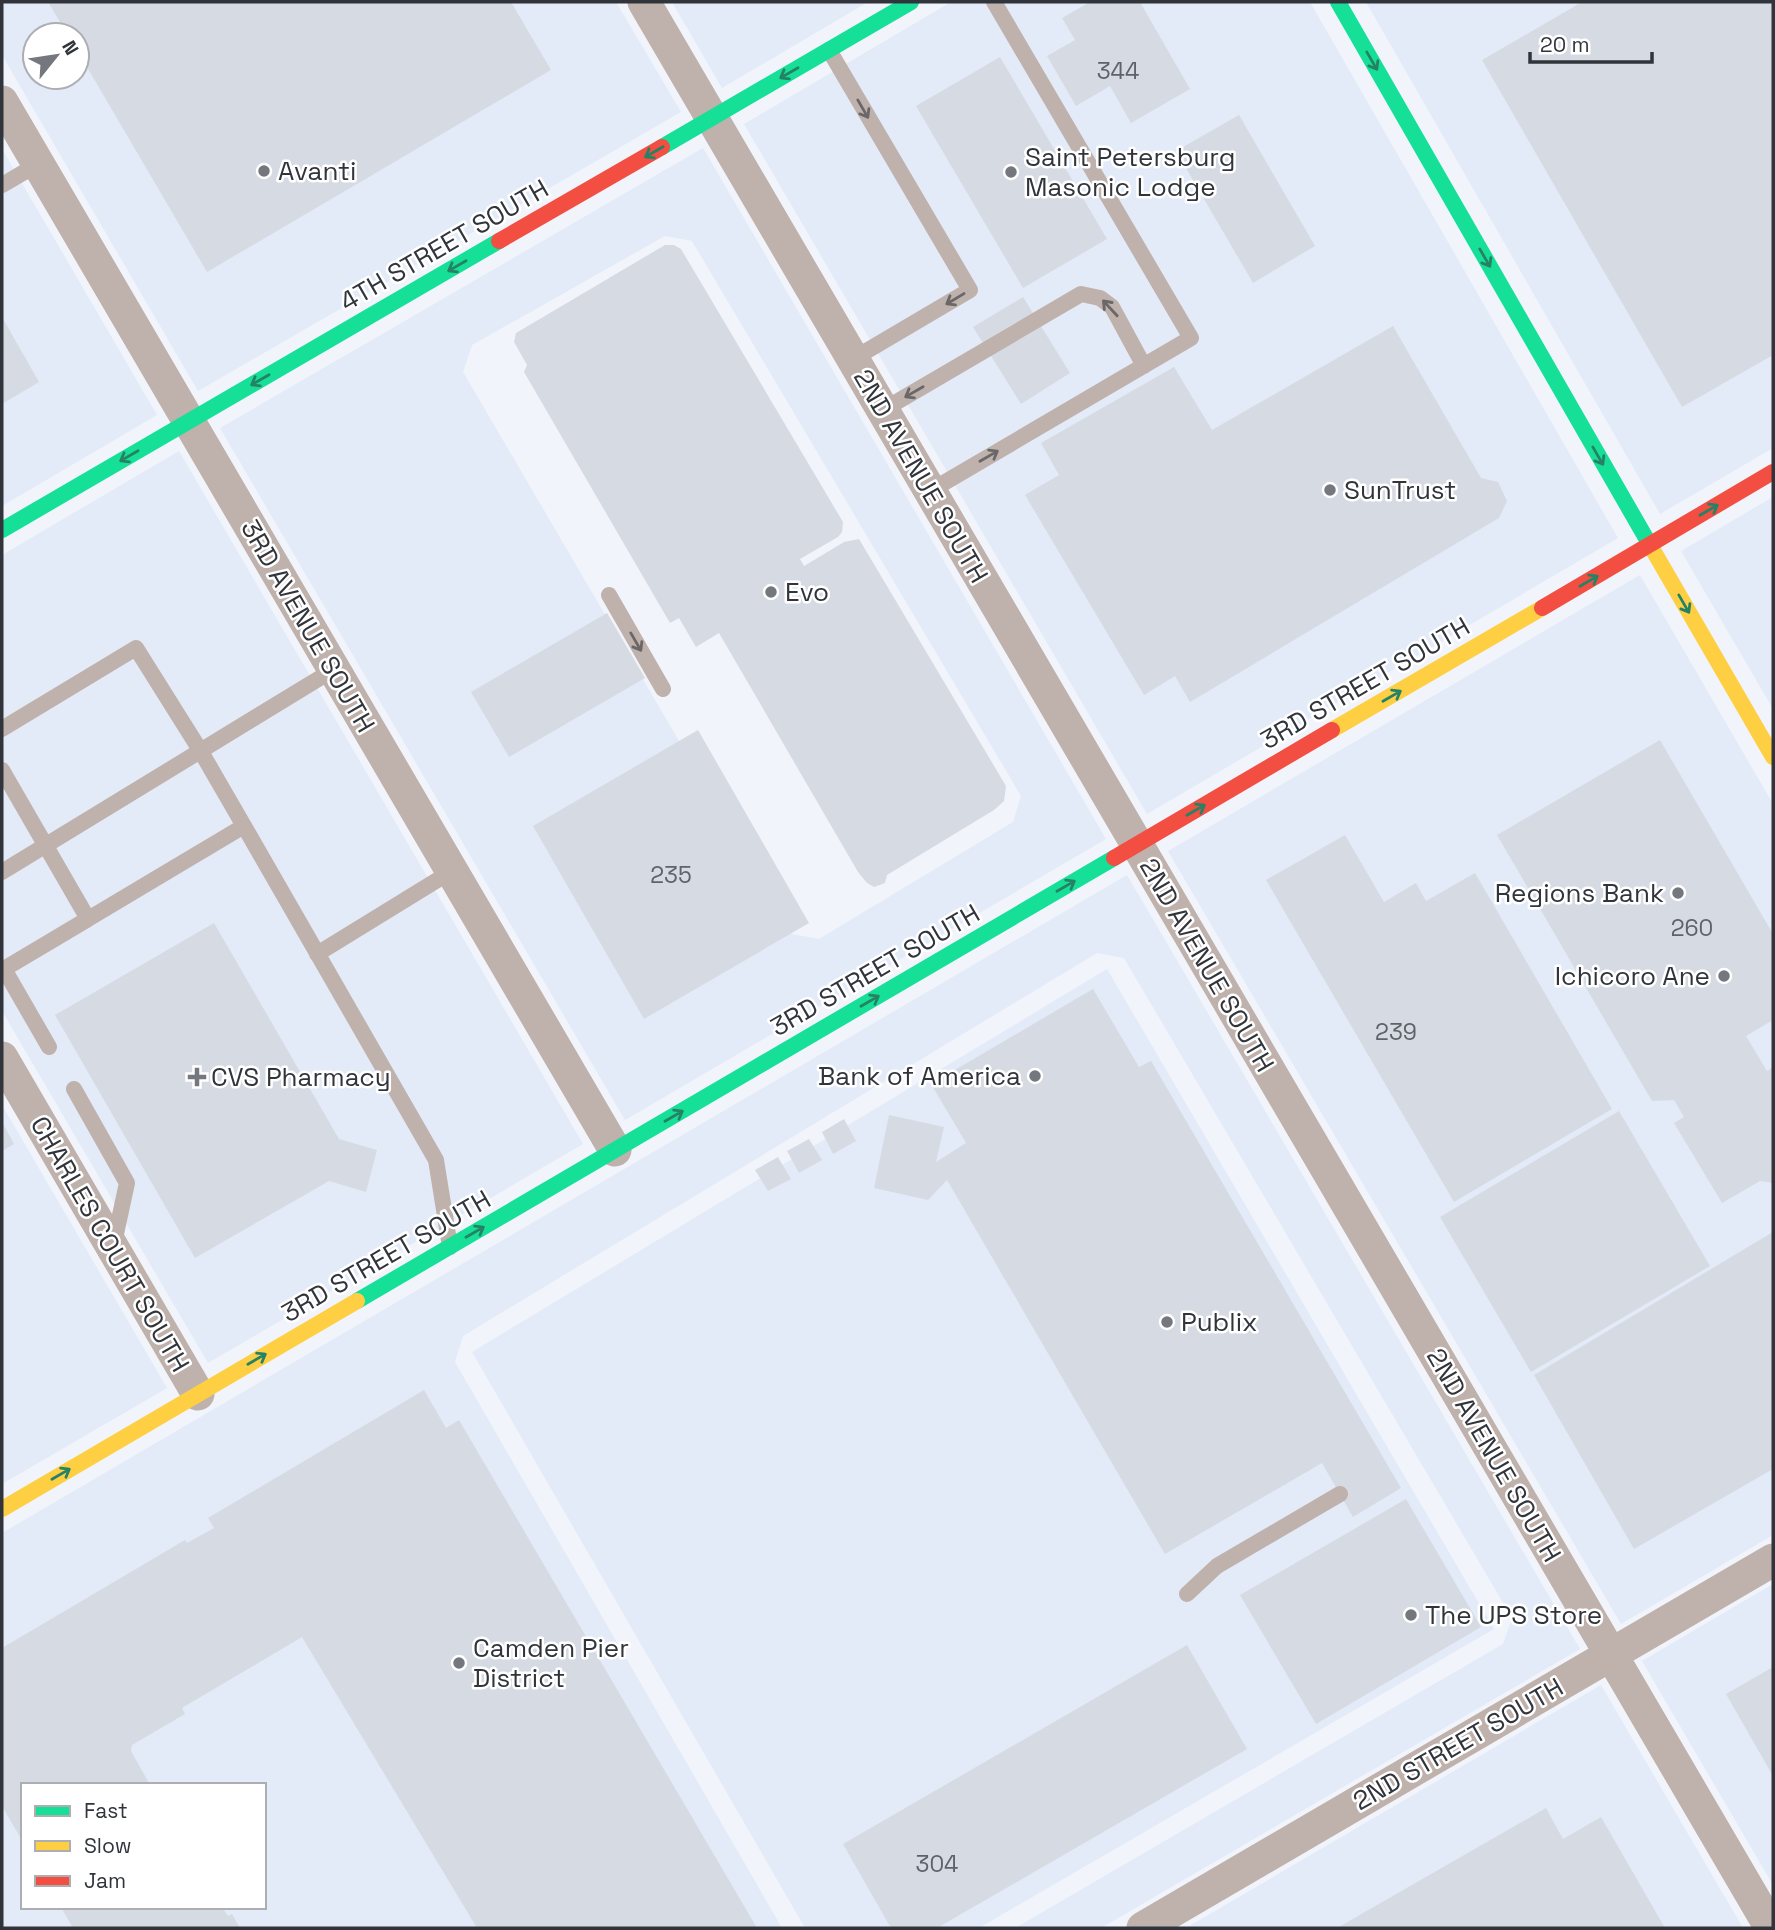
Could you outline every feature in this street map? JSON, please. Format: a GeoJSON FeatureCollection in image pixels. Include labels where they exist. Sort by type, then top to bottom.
{"type":"FeatureCollection","features":[{"type":"Feature","properties":{"kind":"main road","name":"4TH STREET SOUTH"},"geometry":{"type":"LineString","coordinates":[[2,530],[911,2]]}},
{"type":"Feature","properties":{"kind":"main road"},"geometry":{"type":"LineString","coordinates":[[1338,2],[1773,757]]}},
{"type":"Feature","properties":{"kind":"main road","name":"3RD STREET SOUTH"},"geometry":{"type":"LineString","coordinates":[[2,1509],[1773,472]]}},
{"type":"Feature","properties":{"kind":"street","name":"2ND AVENUE SOUTH"},"geometry":{"type":"LineString","coordinates":[[644,2],[1771,1928]]}},
{"type":"Feature","properties":{"kind":"street","name":"3RD AVENUE SOUTH"},"geometry":{"type":"LineString","coordinates":[[2,102],[615,1150]]}},
{"type":"Feature","properties":{"kind":"street","name":"CHARLES COURT SOUTH"},"geometry":{"type":"LineString","coordinates":[[2,1058],[198,1394]]}},
{"type":"Feature","properties":{"kind":"street","name":"2ND STREET SOUTH"},"geometry":{"type":"LineString","coordinates":[[1143,1928],[1773,1560]]}},
{"type":"Feature","properties":{"kind":"lane"},"geometry":{"type":"LineString","coordinates":[[930,491],[1191,338],[994,2]]}},
{"type":"Feature","properties":{"kind":"lane"},"geometry":{"type":"LineString","coordinates":[[829,50],[970,290],[853,359]]}},
{"type":"Feature","properties":{"kind":"lane"},"geometry":{"type":"LineString","coordinates":[[2,186],[38,164]]}},
{"type":"Feature","properties":{"kind":"lane"},"geometry":{"type":"LineString","coordinates":[[883,410],[1081,294],[1100,298],[1112,307],[1144,366]]}},
{"type":"Feature","properties":{"kind":"lane"},"geometry":{"type":"LineString","coordinates":[[608,595],[663,689]]}},
{"type":"Feature","properties":{"kind":"lane"},"geometry":{"type":"LineString","coordinates":[[2,729],[136,648],[200,750],[436,1160],[450,1247]]}},
{"type":"Feature","properties":{"kind":"lane"},"geometry":{"type":"LineString","coordinates":[[2,872],[333,670]]}},
{"type":"Feature","properties":{"kind":"lane"},"geometry":{"type":"LineString","coordinates":[[2,770],[88,919]]}},
{"type":"Feature","properties":{"kind":"lane"},"geometry":{"type":"LineString","coordinates":[[49,1047],[3,970],[244,826]]}},
{"type":"Feature","properties":{"kind":"lane"},"geometry":{"type":"LineString","coordinates":[[317,954],[452,871]]}},
{"type":"Feature","properties":{"kind":"lane"},"geometry":{"type":"LineString","coordinates":[[74,1089],[127,1184],[113,1248]]}},
{"type":"Feature","properties":{"kind":"lane"},"geometry":{"type":"LineString","coordinates":[[1187,1594],[1217,1566],[1340,1494]]}},
{"type":"Feature","properties":{"kind":"shaded area"},"geometry":{"type":"Polygon","coordinates":[[[2,2],[616,2],[681,112],[198,391],[23,91],[91,91],[91,21],[21,21],[21,88],[2,55],[2,2]]]}},
{"type":"Feature","properties":{"kind":"shaded area"},"geometry":{"type":"Polygon","coordinates":[[[672,2],[868,2],[722,88],[672,2]]]}},
{"type":"Feature","properties":{"kind":"shaded area"},"geometry":{"type":"Polygon","coordinates":[[[951,2],[1310,2],[1618,538],[1147,814],[744,124],[951,2]]]}},
{"type":"Feature","properties":{"kind":"shaded area"},"geometry":{"type":"Polygon","coordinates":[[[1366,2],[1773,2],[1773,448],[1660,514],[1366,2]]]}},
{"type":"Feature","properties":{"kind":"shaded area"},"geometry":{"type":"Polygon","coordinates":[[[703,148],[1106,839],[625,1120],[220,428],[703,148]],[[665,236],[472,345],[463,372],[792,934],[819,939],[1013,822],[1021,796],[692,241],[665,236]]]}},
{"type":"Feature","properties":{"kind":"shaded area"},"geometry":{"type":"Polygon","coordinates":[[[2,149],[157,415],[2,506],[2,149]]]}},
{"type":"Feature","properties":{"kind":"shaded area"},"geometry":{"type":"Polygon","coordinates":[[[179,451],[583,1144],[208,1363],[2,1011],[2,555],[179,451]]]}},
{"type":"Feature","properties":{"kind":"shaded area"},"geometry":{"type":"Polygon","coordinates":[[[1773,497],[1773,709],[1681,551],[1773,497]]]}},
{"type":"Feature","properties":{"kind":"shaded area"},"geometry":{"type":"Polygon","coordinates":[[[1640,575],[1773,804],[1773,1535],[1621,1624],[1168,851],[1640,575]]]}},
{"type":"Feature","properties":{"kind":"shaded area"},"geometry":{"type":"Polygon","coordinates":[[[1127,875],[1580,1649],[1101,1928],[1015,1928],[1503,1644],[1512,1618],[1124,958],[1097,953],[463,1336],[455,1362],[782,1928],[2,1928],[2,1533],[1127,875]]]}},
{"type":"Feature","properties":{"kind":"shaded area"},"geometry":{"type":"Polygon","coordinates":[[[1107,969],[1494,1629],[979,1928],[805,1928],[472,1352],[1107,969]]]}},
{"type":"Feature","properties":{"kind":"shaded area"},"geometry":{"type":"Polygon","coordinates":[[[2,1105],[167,1388],[2,1484],[2,1105]]]}},
{"type":"Feature","properties":{"kind":"shaded area"},"geometry":{"type":"Polygon","coordinates":[[[1773,1584],[1773,1885],[1642,1661],[1773,1584]]]}},
{"type":"Feature","properties":{"kind":"shaded area"},"geometry":{"type":"Polygon","coordinates":[[[1601,1685],[1743,1928],[1186,1928],[1601,1685]]]}},
{"type":"Feature","properties":{"kind":"building","name":"Avanti"},"geometry":{"type":"Polygon","coordinates":[[[48,2],[511,2],[551,70],[207,272],[91,74],[91,21],[60,21],[48,2]]]}},
{"type":"Feature","properties":{"kind":"building"},"geometry":{"type":"Polygon","coordinates":[[[1090,2],[1140,2],[1190,89],[1131,123],[1110,86],[1076,106],[1047,56],[1075,40],[1062,18],[1090,2]]]}},
{"type":"Feature","properties":{"kind":"building"},"geometry":{"type":"Polygon","coordinates":[[[1582,2],[1773,2],[1773,355],[1682,407],[1482,60],[1582,2]]]}},
{"type":"Feature","properties":{"kind":"building","name":"Saint Petersburg Masonic Lodge"},"geometry":{"type":"Polygon","coordinates":[[[1000,57],[1107,239],[1023,288],[916,106],[1000,57]]]}},
{"type":"Feature","properties":{"kind":"building"},"geometry":{"type":"Polygon","coordinates":[[[1239,115],[1315,246],[1253,283],[1176,151],[1239,115]]]}},
{"type":"Feature","properties":{"kind":"building","name":"Evo"},"geometry":{"type":"Polygon","coordinates":[[[665,245],[674,245],[681,249],[843,522],[842,532],[838,537],[800,559],[804,566],[844,542],[859,539],[1006,786],[1004,801],[994,810],[887,875],[885,883],[874,887],[858,872],[719,633],[696,647],[679,618],[670,623],[524,372],[527,365],[514,342],[516,333],[665,245]]]}},
{"type":"Feature","properties":{"kind":"building"},"geometry":{"type":"Polygon","coordinates":[[[1023,297],[1070,373],[1021,404],[973,327],[1023,297]]]}},
{"type":"Feature","properties":{"kind":"building"},"geometry":{"type":"Polygon","coordinates":[[[2,317],[39,382],[2,404],[2,317]]]}},
{"type":"Feature","properties":{"kind":"building"},"geometry":{"type":"Polygon","coordinates":[[[1393,326],[1481,478],[1498,482],[1507,501],[1499,518],[1190,702],[1175,676],[1144,695],[1025,495],[1059,475],[1041,443],[1174,367],[1212,430],[1393,326]]]}},
{"type":"Feature","properties":{"kind":"building"},"geometry":{"type":"Polygon","coordinates":[[[607,613],[645,678],[509,757],[471,692],[607,613]]]}},
{"type":"Feature","properties":{"kind":"building"},"geometry":{"type":"Polygon","coordinates":[[[698,730],[809,923],[644,1019],[533,826],[698,730]]]}},
{"type":"Feature","properties":{"kind":"building"},"geometry":{"type":"Polygon","coordinates":[[[1660,740],[1773,934],[1773,1020],[1746,1036],[1767,1071],[1773,1067],[1773,1183],[1760,1181],[1722,1203],[1674,1123],[1684,1117],[1674,1100],[1652,1101],[1497,835],[1660,740]]]}},
{"type":"Feature","properties":{"kind":"building"},"geometry":{"type":"Polygon","coordinates":[[[1345,835],[1384,902],[1416,883],[1426,901],[1475,873],[1612,1109],[1454,1202],[1266,880],[1345,835]]]}},
{"type":"Feature","properties":{"kind":"building","name":"CVS Pharmacy"},"geometry":{"type":"Polygon","coordinates":[[[214,923],[339,1139],[377,1150],[366,1192],[329,1181],[195,1258],[55,1015],[214,923]]]}},
{"type":"Feature","properties":{"kind":"building","name":"Publix"},"geometry":{"type":"Polygon","coordinates":[[[1093,989],[1139,1067],[1151,1061],[1401,1488],[1353,1517],[1322,1463],[1165,1554],[947,1180],[928,1200],[874,1188],[889,1115],[944,1127],[936,1162],[966,1143],[931,1084],[1093,989]]]}},
{"type":"Feature","properties":{"kind":"building"},"geometry":{"type":"Polygon","coordinates":[[[1619,1111],[1710,1266],[1531,1372],[1440,1217],[1619,1111]]]}},
{"type":"Feature","properties":{"kind":"building"},"geometry":{"type":"Polygon","coordinates":[[[844,1119],[856,1141],[833,1154],[822,1132],[844,1119]]]}},
{"type":"Feature","properties":{"kind":"building"},"geometry":{"type":"Polygon","coordinates":[[[2,1122],[14,1144],[2,1151],[2,1122]]]}},
{"type":"Feature","properties":{"kind":"building"},"geometry":{"type":"Polygon","coordinates":[[[809,1139],[822,1160],[799,1173],[787,1151],[809,1139]]]}},
{"type":"Feature","properties":{"kind":"building"},"geometry":{"type":"Polygon","coordinates":[[[778,1157],[791,1179],[768,1191],[755,1170],[778,1157]]]}},
{"type":"Feature","properties":{"kind":"building"},"geometry":{"type":"Polygon","coordinates":[[[1773,1232],[1773,1469],[1634,1549],[1534,1375],[1773,1232]]]}},
{"type":"Feature","properties":{"kind":"building","name":"Camden Pier District"},"geometry":{"type":"Polygon","coordinates":[[[424,1390],[446,1428],[459,1420],[757,1928],[477,1928],[302,1637],[182,1708],[185,1714],[132,1745],[131,1751],[149,1783],[21,1783],[21,1839],[2,1806],[2,1648],[185,1540],[187,1543],[214,1528],[208,1518],[424,1390]]]}},
{"type":"Feature","properties":{"kind":"building"},"geometry":{"type":"Polygon","coordinates":[[[1406,1499],[1481,1627],[1316,1724],[1240,1595],[1406,1499]]]}},
{"type":"Feature","properties":{"kind":"building"},"geometry":{"type":"Polygon","coordinates":[[[1187,1645],[1247,1749],[937,1928],[891,1928],[843,1844],[1187,1645]]]}},
{"type":"Feature","properties":{"kind":"building"},"geometry":{"type":"Polygon","coordinates":[[[1773,1667],[1773,1776],[1726,1694],[1773,1667]]]}},
{"type":"Feature","properties":{"kind":"building"},"geometry":{"type":"Polygon","coordinates":[[[1546,1808],[1563,1839],[1601,1817],[1665,1928],[1337,1928],[1546,1808]]]}},
{"type":"Feature","properties":{"kind":"building"},"geometry":{"type":"Polygon","coordinates":[[[62,1909],[223,1909],[228,1916],[232,1914],[240,1928],[73,1928],[62,1909]]]}},
{"type":"Feature","properties":{"kind":"traffic: fast"},"geometry":{"type":"LineString","coordinates":[[662,147],[911,2]]}},
{"type":"Feature","properties":{"kind":"traffic: fast"},"geometry":{"type":"LineString","coordinates":[[1338,2],[1650,545]]}},
{"type":"Feature","properties":{"kind":"traffic: fast"},"geometry":{"type":"LineString","coordinates":[[2,530],[499,241]]}},
{"type":"Feature","properties":{"kind":"traffic: fast"},"geometry":{"type":"LineString","coordinates":[[357,1301],[1114,858]]}},
{"type":"Feature","properties":{"kind":"traffic: slow"},"geometry":{"type":"LineString","coordinates":[[1650,545],[1773,757]]}},
{"type":"Feature","properties":{"kind":"traffic: slow"},"geometry":{"type":"LineString","coordinates":[[1332,730],[1542,608]]}},
{"type":"Feature","properties":{"kind":"traffic: slow"},"geometry":{"type":"LineString","coordinates":[[2,1509],[357,1301]]}},
{"type":"Feature","properties":{"kind":"traffic: jam"},"geometry":{"type":"LineString","coordinates":[[499,241],[662,147]]}},
{"type":"Feature","properties":{"kind":"traffic: jam"},"geometry":{"type":"LineString","coordinates":[[1542,608],[1773,472]]}},
{"type":"Feature","properties":{"kind":"traffic: jam"},"geometry":{"type":"LineString","coordinates":[[1114,858],[1332,730]]}},
{"type":"Feature","properties":{"kind":"place","name":"Avanti"},"geometry":{"type":"Point","coordinates":[264,171]}},
{"type":"Feature","properties":{"kind":"place","name":"Saint Petersburg Masonic Lodge"},"geometry":{"type":"Point","coordinates":[1011,172]}},
{"type":"Feature","properties":{"kind":"place","name":"SunTrust"},"geometry":{"type":"Point","coordinates":[1330,490]}},
{"type":"Feature","properties":{"kind":"place","name":"Evo"},"geometry":{"type":"Point","coordinates":[771,592]}},
{"type":"Feature","properties":{"kind":"place","name":"Regions Bank"},"geometry":{"type":"Point","coordinates":[1678,893]}},
{"type":"Feature","properties":{"kind":"place","name":"Ichicoro Ane"},"geometry":{"type":"Point","coordinates":[1724,976]}},
{"type":"Feature","properties":{"kind":"place","name":"Bank of America"},"geometry":{"type":"Point","coordinates":[1035,1076]}},
{"type":"Feature","properties":{"kind":"place","name":"CVS Pharmacy"},"geometry":{"type":"Point","coordinates":[197,1077]}},
{"type":"Feature","properties":{"kind":"place","name":"Publix"},"geometry":{"type":"Point","coordinates":[1167,1322]}},
{"type":"Feature","properties":{"kind":"place","name":"The UPS Store"},"geometry":{"type":"Point","coordinates":[1411,1615]}},
{"type":"Feature","properties":{"kind":"place","name":"Camden Pier District"},"geometry":{"type":"Point","coordinates":[459,1663]}}]}
